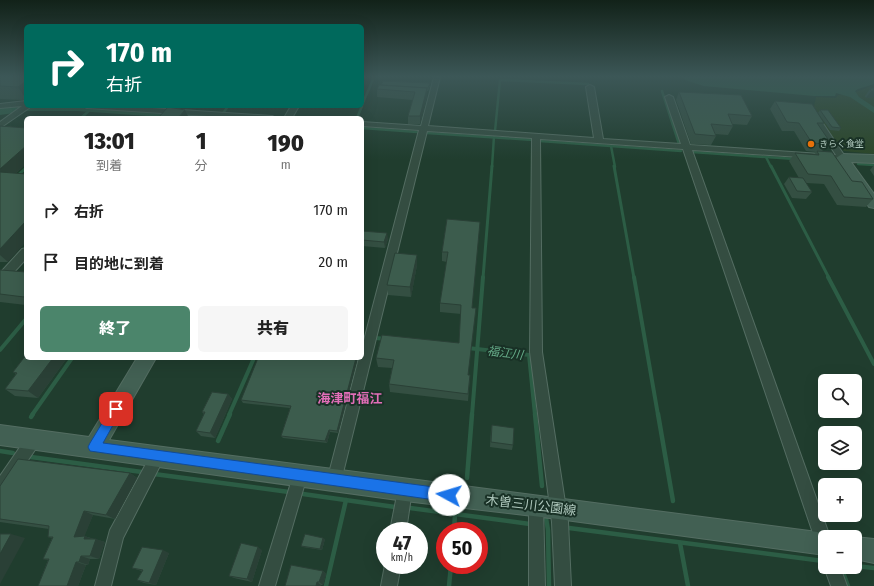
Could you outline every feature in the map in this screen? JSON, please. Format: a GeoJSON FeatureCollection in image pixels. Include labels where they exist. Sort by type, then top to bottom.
{"type":"FeatureCollection","features":[{"type":"Feature","properties":{"kind":"main road"},"geometry":{"type":"LineString","coordinates":[[842,158],[874,160]]}},
{"type":"Feature","properties":{"kind":"main road"},"geometry":{"type":"LineString","coordinates":[[842,158],[874,204]]}},
{"type":"Feature","properties":{"kind":"main road"},"geometry":{"type":"LineString","coordinates":[[94,447],[146,360]]}},
{"type":"Feature","properties":{"kind":"main road","name":"木曽三川公園線"},"geometry":{"type":"LineString","coordinates":[[0,435],[334,481],[536,505],[818,543]]}},
{"type":"Feature","properties":{"kind":"main road"},"geometry":{"type":"LineString","coordinates":[[862,549],[874,551]]}},
{"type":"Feature","properties":{"kind":"street"},"geometry":{"type":"LineString","coordinates":[[0,106],[21,104]]}},
{"type":"Feature","properties":{"kind":"street"},"geometry":{"type":"LineString","coordinates":[[334,481],[430,104]]}},
{"type":"Feature","properties":{"kind":"street"},"geometry":{"type":"LineString","coordinates":[[593,104],[599,141]]}},
{"type":"Feature","properties":{"kind":"street"},"geometry":{"type":"LineString","coordinates":[[671,104],[820,530]]}},
{"type":"Feature","properties":{"kind":"street"},"geometry":{"type":"LineString","coordinates":[[0,126],[24,106]]}},
{"type":"Feature","properties":{"kind":"street"},"geometry":{"type":"LineString","coordinates":[[110,108],[233,116]]}},
{"type":"Feature","properties":{"kind":"street"},"geometry":{"type":"LineString","coordinates":[[812,113],[842,158]]}},
{"type":"Feature","properties":{"kind":"street"},"geometry":{"type":"LineString","coordinates":[[0,118],[14,115]]}},
{"type":"Feature","properties":{"kind":"street"},"geometry":{"type":"LineString","coordinates":[[364,124],[842,158]]}},
{"type":"Feature","properties":{"kind":"street"},"geometry":{"type":"LineString","coordinates":[[536,136],[536,352],[558,508],[562,586]]}},
{"type":"Feature","properties":{"kind":"street"},"geometry":{"type":"LineString","coordinates":[[0,280],[24,254]]}},
{"type":"Feature","properties":{"kind":"street"},"geometry":{"type":"LineString","coordinates":[[0,489],[34,439]]}},
{"type":"Feature","properties":{"kind":"street"},"geometry":{"type":"LineString","coordinates":[[103,586],[116,536],[158,456]]}},
{"type":"Feature","properties":{"kind":"street"},"geometry":{"type":"LineString","coordinates":[[267,586],[300,476]]}},
{"type":"Feature","properties":{"kind":"street"},"geometry":{"type":"LineString","coordinates":[[400,522],[405,490]]}},
{"type":"Feature","properties":{"kind":"street"},"geometry":{"type":"LineString","coordinates":[[536,505],[537,586]]}},
{"type":"Feature","properties":{"kind":"street"},"geometry":{"type":"LineString","coordinates":[[389,586],[391,574]]}},
{"type":"Feature","properties":{"kind":"street"},"geometry":{"type":"LineString","coordinates":[[835,574],[839,586]]}},
{"type":"Feature","properties":{"kind":"shaded area"},"geometry":{"type":"Polygon","coordinates":[[[814,104],[874,104],[874,154],[844,151],[838,146],[813,111],[814,104]]]}},
{"type":"Feature","properties":{"kind":"shaded area"},"geometry":{"type":"Polygon","coordinates":[[[861,104],[870,104],[874,107],[874,113],[861,104]]]}},
{"type":"Feature","properties":{"kind":"shaded area"},"geometry":{"type":"Polygon","coordinates":[[[24,106],[24,108],[84,108],[206,116],[148,116],[77,111],[28,111],[0,115],[0,108],[24,106]]]}},
{"type":"Feature","properties":{"kind":"building"},"geometry":{"type":"Polygon","coordinates":[[[411,104],[423,104],[420,116],[408,116],[411,104]]]}},
{"type":"Feature","properties":{"kind":"building"},"geometry":{"type":"Polygon","coordinates":[[[684,104],[746,104],[752,116],[728,114],[733,126],[711,124],[716,136],[695,134],[684,104]]]}},
{"type":"Feature","properties":{"kind":"building"},"geometry":{"type":"Polygon","coordinates":[[[777,104],[812,104],[824,123],[817,123],[830,142],[825,142],[827,144],[812,143],[799,123],[787,122],[777,104]]]}},
{"type":"Feature","properties":{"kind":"building"},"geometry":{"type":"Polygon","coordinates":[[[167,108],[185,110],[180,116],[160,116],[167,108]]]}},
{"type":"Feature","properties":{"kind":"building"},"geometry":{"type":"Polygon","coordinates":[[[820,110],[828,110],[841,128],[832,127],[820,110]]]}},
{"type":"Feature","properties":{"kind":"building"},"geometry":{"type":"Polygon","coordinates":[[[0,126],[24,128],[24,148],[0,169],[0,126]]]}},
{"type":"Feature","properties":{"kind":"building"},"geometry":{"type":"Polygon","coordinates":[[[817,151],[832,152],[852,181],[862,182],[873,199],[844,197],[831,176],[808,174],[795,153],[819,155],[817,151]]]}},
{"type":"Feature","properties":{"kind":"building"},"geometry":{"type":"Polygon","coordinates":[[[0,172],[24,174],[24,223],[0,249],[0,172]]]}},
{"type":"Feature","properties":{"kind":"building"},"geometry":{"type":"Polygon","coordinates":[[[789,177],[803,178],[812,192],[797,191],[789,177]]]}},
{"type":"Feature","properties":{"kind":"building"},"geometry":{"type":"Polygon","coordinates":[[[447,219],[480,222],[472,308],[476,308],[468,375],[470,375],[468,394],[389,384],[394,360],[376,358],[382,335],[459,343],[461,305],[440,303],[448,252],[442,252],[447,219]]]}},
{"type":"Feature","properties":{"kind":"building"},"geometry":{"type":"Polygon","coordinates":[[[364,231],[387,233],[384,242],[364,240],[364,231]]]}},
{"type":"Feature","properties":{"kind":"building"},"geometry":{"type":"Polygon","coordinates":[[[395,253],[417,255],[410,287],[387,285],[395,253]]]}},
{"type":"Feature","properties":{"kind":"building"},"geometry":{"type":"Polygon","coordinates":[[[0,270],[24,272],[24,297],[0,294],[0,270]]]}},
{"type":"Feature","properties":{"kind":"building"},"geometry":{"type":"Polygon","coordinates":[[[24,358],[24,360],[51,360],[28,391],[5,389],[17,373],[13,372],[24,358]]]}},
{"type":"Feature","properties":{"kind":"building"},"geometry":{"type":"Polygon","coordinates":[[[257,360],[355,360],[337,431],[329,430],[325,441],[281,436],[291,406],[241,400],[257,360]]]}},
{"type":"Feature","properties":{"kind":"building"},"geometry":{"type":"Polygon","coordinates":[[[212,392],[228,394],[210,433],[196,431],[205,412],[202,412],[212,392]]]}},
{"type":"Feature","properties":{"kind":"building"},"geometry":{"type":"Polygon","coordinates":[[[492,425],[514,428],[513,445],[491,442],[492,425]]]}},
{"type":"Feature","properties":{"kind":"building"},"geometry":{"type":"Polygon","coordinates":[[[18,459],[130,473],[106,515],[84,511],[74,537],[85,536],[84,539],[96,539],[90,556],[81,556],[79,562],[76,562],[67,586],[38,586],[49,559],[43,559],[53,537],[48,537],[49,526],[0,519],[0,486],[18,459]]]}},
{"type":"Feature","properties":{"kind":"building"},"geometry":{"type":"Polygon","coordinates":[[[0,534],[11,534],[0,554],[0,534]]]}},
{"type":"Feature","properties":{"kind":"building"},"geometry":{"type":"Polygon","coordinates":[[[305,534],[323,538],[320,549],[301,546],[305,534]]]}},
{"type":"Feature","properties":{"kind":"building"},"geometry":{"type":"Polygon","coordinates":[[[241,543],[258,547],[247,579],[229,576],[241,543]]]}},
{"type":"Feature","properties":{"kind":"building"},"geometry":{"type":"Polygon","coordinates":[[[142,547],[163,550],[149,583],[137,580],[143,570],[132,568],[142,547]]]}},
{"type":"Feature","properties":{"kind":"building"},"geometry":{"type":"Polygon","coordinates":[[[291,565],[323,571],[319,582],[317,582],[316,586],[285,586],[291,565]]]}},
{"type":"Feature","properties":{"kind":"waterway"},"geometry":{"type":"LineString","coordinates":[[495,131],[498,104]]}},
{"type":"Feature","properties":{"kind":"waterway"},"geometry":{"type":"LineString","coordinates":[[666,104],[679,144]]}},
{"type":"Feature","properties":{"kind":"waterway"},"geometry":{"type":"LineString","coordinates":[[224,112],[227,108]]}},
{"type":"Feature","properties":{"kind":"waterway"},"geometry":{"type":"LineString","coordinates":[[358,116],[361,108]]}},
{"type":"Feature","properties":{"kind":"waterway","name":"福江川"},"geometry":{"type":"LineString","coordinates":[[83,116],[91,109]]}},
{"type":"Feature","properties":{"kind":"waterway"},"geometry":{"type":"LineString","coordinates":[[364,128],[417,132]]}},
{"type":"Feature","properties":{"kind":"waterway"},"geometry":{"type":"LineString","coordinates":[[427,133],[494,137]]}},
{"type":"Feature","properties":{"kind":"waterway"},"geometry":{"type":"LineString","coordinates":[[492,167],[494,137]]}},
{"type":"Feature","properties":{"kind":"waterway"},"geometry":{"type":"LineString","coordinates":[[494,137],[533,140]]}},
{"type":"Feature","properties":{"kind":"waterway"},"geometry":{"type":"LineString","coordinates":[[540,141],[611,146]]}},
{"type":"Feature","properties":{"kind":"waterway"},"geometry":{"type":"LineString","coordinates":[[611,146],[681,151]]}},
{"type":"Feature","properties":{"kind":"waterway"},"geometry":{"type":"LineString","coordinates":[[611,146],[615,167]]}},
{"type":"Feature","properties":{"kind":"waterway"},"geometry":{"type":"LineString","coordinates":[[692,152],[766,157]]}},
{"type":"Feature","properties":{"kind":"waterway"},"geometry":{"type":"LineString","coordinates":[[766,157],[795,159]]}},
{"type":"Feature","properties":{"kind":"waterway"},"geometry":{"type":"LineString","coordinates":[[766,157],[771,167]]}},
{"type":"Feature","properties":{"kind":"waterway"},"geometry":{"type":"LineString","coordinates":[[858,164],[874,165]]}},
{"type":"Feature","properties":{"kind":"waterway"},"geometry":{"type":"LineString","coordinates":[[483,278],[492,166]]}},
{"type":"Feature","properties":{"kind":"waterway"},"geometry":{"type":"LineString","coordinates":[[614,166],[634,278]]}},
{"type":"Feature","properties":{"kind":"waterway"},"geometry":{"type":"LineString","coordinates":[[771,166],[829,278]]}},
{"type":"Feature","properties":{"kind":"waterway"},"geometry":{"type":"LineString","coordinates":[[17,176],[24,170]]}},
{"type":"Feature","properties":{"kind":"waterway"},"geometry":{"type":"LineString","coordinates":[[477,349],[483,277]]}},
{"type":"Feature","properties":{"kind":"waterway"},"geometry":{"type":"LineString","coordinates":[[634,277],[658,415]]}},
{"type":"Feature","properties":{"kind":"waterway"},"geometry":{"type":"LineString","coordinates":[[828,277],[874,364]]}},
{"type":"Feature","properties":{"kind":"waterway"},"geometry":{"type":"LineString","coordinates":[[0,350],[24,321]]}},
{"type":"Feature","properties":{"kind":"waterway","name":"福江川"},"geometry":{"type":"LineString","coordinates":[[376,338],[386,339]]}},
{"type":"Feature","properties":{"kind":"waterway","name":"福江川"},"geometry":{"type":"LineString","coordinates":[[468,348],[477,349]]}},
{"type":"Feature","properties":{"kind":"waterway"},"geometry":{"type":"LineString","coordinates":[[472,415],[477,349]]}},
{"type":"Feature","properties":{"kind":"waterway","name":"福江川"},"geometry":{"type":"LineString","coordinates":[[477,349],[529,355],[535,415]]}},
{"type":"Feature","properties":{"kind":"waterway"},"geometry":{"type":"LineString","coordinates":[[32,415],[71,360]]}},
{"type":"Feature","properties":{"kind":"waterway"},"geometry":{"type":"LineString","coordinates":[[229,415],[253,360]]}},
{"type":"Feature","properties":{"kind":"waterway"},"geometry":{"type":"LineString","coordinates":[[218,441],[230,414]]}},
{"type":"Feature","properties":{"kind":"waterway"},"geometry":{"type":"LineString","coordinates":[[467,478],[472,414]]}},
{"type":"Feature","properties":{"kind":"waterway","name":"福江川"},"geometry":{"type":"LineString","coordinates":[[535,414],[542,486]]}},
{"type":"Feature","properties":{"kind":"waterway"},"geometry":{"type":"LineString","coordinates":[[658,414],[673,501]]}},
{"type":"Feature","properties":{"kind":"waterway"},"geometry":{"type":"LineString","coordinates":[[0,451],[13,453]]}},
{"type":"Feature","properties":{"kind":"waterway"},"geometry":{"type":"LineString","coordinates":[[31,457],[142,472]]}},
{"type":"Feature","properties":{"kind":"waterway"},"geometry":{"type":"LineString","coordinates":[[154,474],[289,492]]}},
{"type":"Feature","properties":{"kind":"waterway"},"geometry":{"type":"LineString","coordinates":[[303,494],[346,500]]}},
{"type":"Feature","properties":{"kind":"waterway"},"geometry":{"type":"LineString","coordinates":[[326,586],[346,500]]}},
{"type":"Feature","properties":{"kind":"waterway"},"geometry":{"type":"LineString","coordinates":[[346,500],[395,507]]}},
{"type":"Feature","properties":{"kind":"waterway"},"geometry":{"type":"LineString","coordinates":[[410,508],[455,514]]}},
{"type":"Feature","properties":{"kind":"waterway"},"geometry":{"type":"LineString","coordinates":[[455,514],[455,522]]}},
{"type":"Feature","properties":{"kind":"waterway"},"geometry":{"type":"LineString","coordinates":[[455,514],[530,524]]}},
{"type":"Feature","properties":{"kind":"waterway","name":"福江川"},"geometry":{"type":"LineString","coordinates":[[546,518],[548,530],[549,586]]}},
{"type":"Feature","properties":{"kind":"waterway"},"geometry":{"type":"LineString","coordinates":[[569,528],[818,560]]}},
{"type":"Feature","properties":{"kind":"waterway"},"geometry":{"type":"LineString","coordinates":[[680,543],[688,586]]}},
{"type":"Feature","properties":{"kind":"waterway"},"geometry":{"type":"LineString","coordinates":[[862,567],[874,568]]}},
{"type":"Feature","properties":{"kind":"waterway"},"geometry":{"type":"LineString","coordinates":[[449,586],[450,574]]}},
{"type":"Feature","properties":{"kind":"waterway"},"geometry":{"type":"LineString","coordinates":[[844,574],[848,586]]}},
{"type":"Feature","properties":{"kind":"place","name":"きらく食堂"},"geometry":{"type":"Point","coordinates":[811,144]}},
{"type":"Feature","properties":{"kind":"district","name":"海津町福江"},"geometry":{"type":"Point","coordinates":[350,398]}},
{"type":"Feature","properties":{"kind":"route"},"geometry":{"type":"LineString","coordinates":[[116,409],[94,447],[449,495]]}}]}
